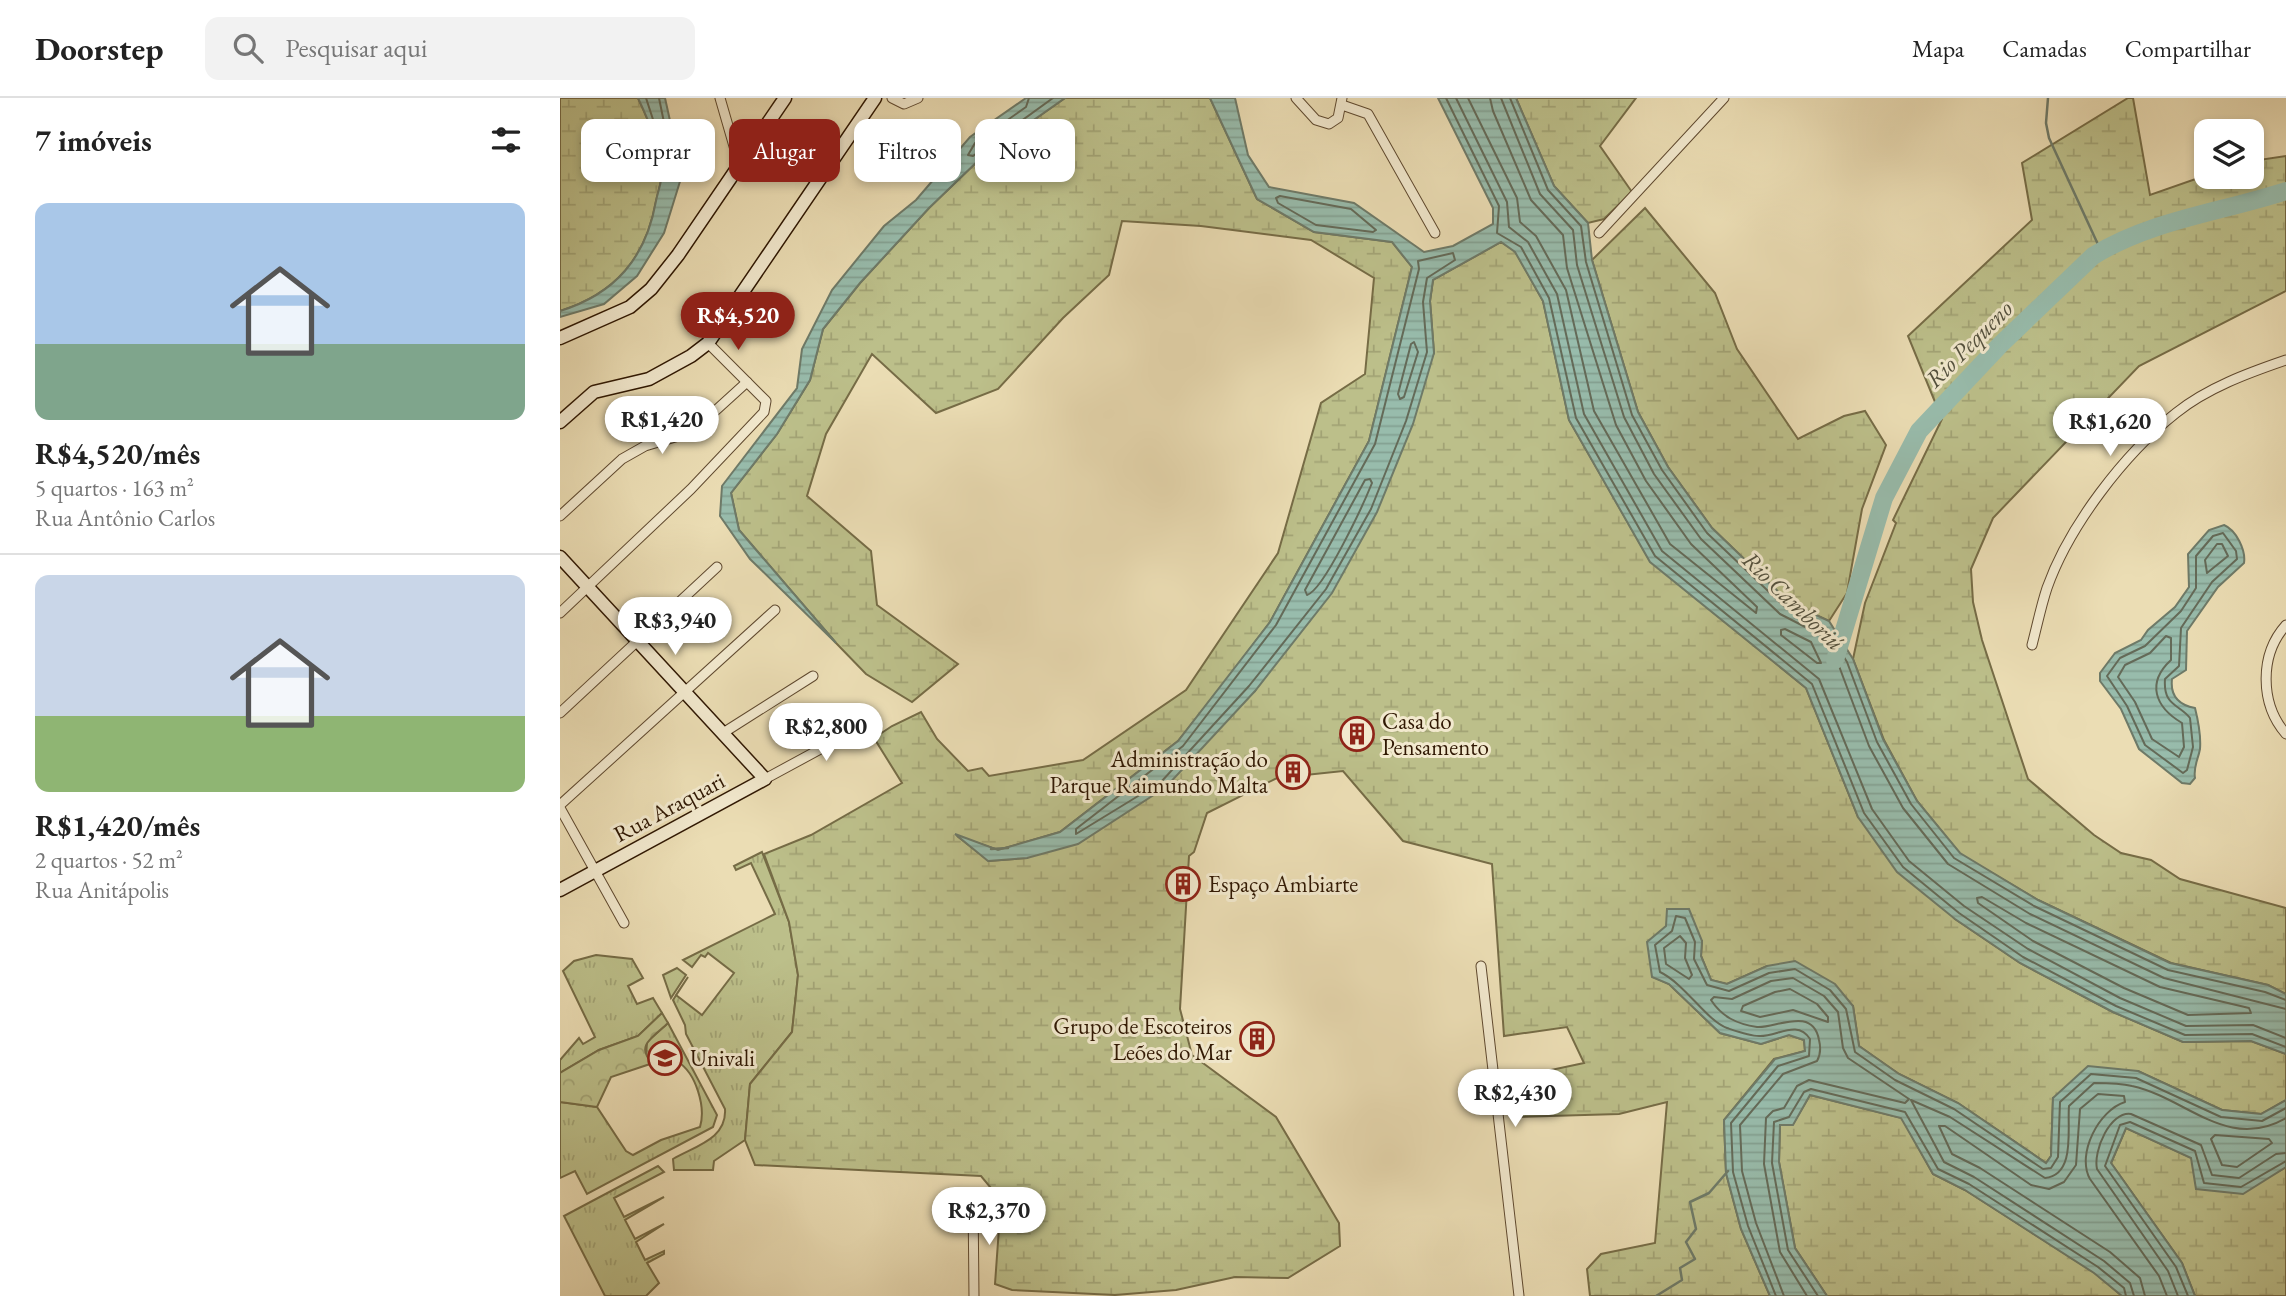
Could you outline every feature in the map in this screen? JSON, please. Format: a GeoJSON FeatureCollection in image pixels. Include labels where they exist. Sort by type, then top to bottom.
{"type":"FeatureCollection","features":[{"type":"Feature","properties":{"kind":"street"},"geometry":{"type":"LineString","coordinates":[[720,98],[729,129]]}},
{"type":"Feature","properties":{"kind":"street"},"geometry":{"type":"LineString","coordinates":[[771,119],[785,98]]}},
{"type":"Feature","properties":{"kind":"street"},"geometry":{"type":"LineString","coordinates":[[560,422],[594,392],[649,379],[691,356],[708,343],[875,98]]}},
{"type":"Feature","properties":{"kind":"street"},"geometry":{"type":"LineString","coordinates":[[892,98],[904,104],[918,98]]}},
{"type":"Feature","properties":{"kind":"street"},"geometry":{"type":"LineString","coordinates":[[1296,98],[1323,124],[1334,122],[1342,101],[1368,114],[1435,233]]}},
{"type":"Feature","properties":{"kind":"street"},"geometry":{"type":"LineString","coordinates":[[1599,233],[1724,98]]}},
{"type":"Feature","properties":{"kind":"street"},"geometry":{"type":"LineString","coordinates":[[560,338],[613,316],[640,299],[678,255],[729,182]]}},
{"type":"Feature","properties":{"kind":"street"},"geometry":{"type":"LineString","coordinates":[[560,613],[726,454],[764,412],[766,401],[708,343]]}},
{"type":"Feature","properties":{"kind":"street"},"geometry":{"type":"LineString","coordinates":[[2032,645],[2047,587],[2066,548],[2105,486],[2126,461],[2176,413],[2248,373],[2286,360]]}},
{"type":"Feature","properties":{"kind":"street"},"geometry":{"type":"LineString","coordinates":[[560,516],[622,459],[645,446],[692,432],[747,382]]}},
{"type":"Feature","properties":{"kind":"street"},"geometry":{"type":"LineString","coordinates":[[560,557],[765,779]]}},
{"type":"Feature","properties":{"kind":"street"},"geometry":{"type":"LineString","coordinates":[[560,713],[717,567]]}},
{"type":"Feature","properties":{"kind":"street"},"geometry":{"type":"LineString","coordinates":[[624,923],[560,806],[775,610]]}},
{"type":"Feature","properties":{"kind":"street"},"geometry":{"type":"LineString","coordinates":[[2286,625],[2275,639],[2266,674],[2268,706],[2286,734]]}},
{"type":"Feature","properties":{"kind":"street"},"geometry":{"type":"LineString","coordinates":[[723,733],[813,676]]}},
{"type":"Feature","properties":{"kind":"street","name":"Rua Araquari"},"geometry":{"type":"LineString","coordinates":[[560,890],[873,721]]}},
{"type":"Feature","properties":{"kind":"street"},"geometry":{"type":"LineString","coordinates":[[1481,965],[1519,1296]]}},
{"type":"Feature","properties":{"kind":"street"},"geometry":{"type":"LineString","coordinates":[[973,1198],[974,1296]]}},
{"type":"Feature","properties":{"kind":"green space"},"geometry":{"type":"Polygon","coordinates":[[[560,98],[638,98],[647,119],[581,119],[581,182],[661,182],[645,240],[625,271],[612,284],[580,304],[560,311],[560,98]]]}},
{"type":"Feature","properties":{"kind":"green space"},"geometry":{"type":"Polygon","coordinates":[[[1065,98],[1210,98],[1257,199],[1314,232],[1392,242],[1412,267],[1369,441],[1270,622],[1178,741],[1060,832],[998,850],[957,836],[989,861],[1027,858],[1255,691],[1434,353],[1430,301],[1433,280],[1501,242],[1515,251],[1543,301],[1569,420],[1650,561],[1806,688],[1858,817],[1955,919],[2020,963],[2113,1012],[2183,1042],[2251,1041],[2286,1054],[2286,1100],[2261,1114],[2222,1110],[2138,1071],[2053,1098],[2051,1156],[2046,1163],[1958,1103],[1899,1074],[1859,1046],[1853,1006],[1767,966],[1727,984],[1711,980],[1701,956],[1702,941],[1666,926],[1653,977],[1669,984],[1720,1033],[1761,1044],[1789,1035],[1804,1040],[1805,1051],[1774,1059],[1724,1120],[1726,1173],[1741,1229],[1770,1296],[1590,1296],[1587,1269],[1601,1254],[1655,1243],[1667,1102],[1619,1114],[1514,1117],[1509,1079],[1584,1063],[1567,1027],[1504,1036],[1492,864],[1403,841],[1343,771],[1277,778],[1207,813],[1194,852],[1189,856],[1180,1009],[1192,1055],[1276,1117],[1339,1223],[1340,1246],[1288,1278],[1235,1277],[1176,1290],[1115,1295],[1012,1290],[995,1284],[1001,1200],[981,1176],[755,1165],[745,1140],[750,1084],[792,1032],[798,975],[789,922],[764,854],[811,835],[902,783],[874,738],[921,712],[937,739],[968,771],[982,768],[989,776],[1083,760],[1186,690],[1278,553],[1321,403],[1365,374],[1374,278],[1311,240],[1201,226],[1122,221],[1109,275],[1063,318],[998,389],[936,413],[872,354],[826,434],[807,496],[871,551],[877,605],[958,664],[912,702],[866,674],[739,530],[731,493],[777,434],[810,380],[823,329],[860,283],[929,208],[956,182],[961,182],[961,177],[975,164],[975,182],[1075,182],[1075,119],[1035,119],[1065,98]]]}},
{"type":"Feature","properties":{"kind":"green space"},"geometry":{"type":"Polygon","coordinates":[[[1516,98],[1636,98],[1600,146],[1632,192],[1604,219],[1588,223],[1554,186],[1516,98]]]}},
{"type":"Feature","properties":{"kind":"green space"},"geometry":{"type":"Polygon","coordinates":[[[2128,98],[2133,98],[2150,195],[2194,180],[2194,189],[2264,189],[2264,159],[2286,156],[2286,291],[2139,366],[1993,518],[1971,569],[1973,602],[1982,640],[2028,779],[2094,835],[2121,853],[2151,860],[2180,879],[2286,908],[2286,994],[2268,985],[2171,963],[2038,900],[1960,854],[1917,801],[1884,740],[1853,659],[1865,603],[1896,523],[1893,520],[1942,419],[1908,336],[2032,220],[2022,163],[2128,98]]]}},
{"type":"Feature","properties":{"kind":"green space"},"geometry":{"type":"Polygon","coordinates":[[[1645,208],[1715,293],[1737,349],[1798,439],[1844,416],[1865,411],[1886,445],[1862,509],[1847,593],[1829,621],[1790,603],[1712,528],[1668,467],[1638,412],[1592,260],[1645,208]]]}},
{"type":"Feature","properties":{"kind":"green space"},"geometry":{"type":"Polygon","coordinates":[[[762,852],[789,922],[798,975],[792,1032],[750,1084],[745,1140],[714,1161],[713,1170],[674,1170],[673,1159],[708,1140],[721,1128],[725,1109],[686,1034],[685,1025],[673,1000],[676,995],[702,1015],[734,973],[708,953],[705,957],[701,955],[692,967],[683,960],[775,914],[751,863],[736,870],[734,866],[762,852]]]}},
{"type":"Feature","properties":{"kind":"green space"},"geometry":{"type":"Polygon","coordinates":[[[596,955],[632,959],[643,978],[628,986],[637,1004],[653,998],[662,1013],[638,1036],[599,1050],[560,1073],[560,1060],[579,1038],[583,1044],[595,1037],[563,971],[574,961],[596,955]]]}},
{"type":"Feature","properties":{"kind":"green space"},"geometry":{"type":"Polygon","coordinates":[[[677,968],[686,975],[671,998],[663,975],[677,968]]]}},
{"type":"Feature","properties":{"kind":"green space"},"geometry":{"type":"Polygon","coordinates":[[[662,1013],[668,1023],[653,1036],[645,1051],[653,1063],[611,1077],[597,1107],[560,1102],[560,1073],[599,1050],[638,1036],[662,1013]]]}},
{"type":"Feature","properties":{"kind":"green space"},"geometry":{"type":"Polygon","coordinates":[[[668,1023],[717,1115],[713,1127],[587,1194],[575,1171],[560,1178],[560,1102],[597,1107],[626,1151],[633,1155],[661,1140],[700,1127],[702,1110],[698,1091],[690,1074],[678,1062],[660,1066],[646,1057],[647,1042],[668,1023]]]}},
{"type":"Feature","properties":{"kind":"green space"},"geometry":{"type":"Polygon","coordinates":[[[1810,1095],[1902,1118],[1933,1174],[1965,1190],[2095,1273],[2122,1296],[1827,1296],[1795,1248],[1779,1162],[1780,1124],[1793,1124],[1810,1095]]]}},
{"type":"Feature","properties":{"kind":"green space"},"geometry":{"type":"Polygon","coordinates":[[[2126,1128],[2192,1158],[2265,1179],[2286,1167],[2286,1296],[2195,1296],[2182,1263],[2111,1163],[2126,1128]]]}},
{"type":"Feature","properties":{"kind":"green space"},"geometry":{"type":"Polygon","coordinates":[[[658,1166],[664,1172],[614,1198],[624,1217],[664,1197],[625,1220],[635,1239],[664,1224],[636,1242],[645,1260],[664,1251],[664,1254],[647,1263],[659,1283],[646,1296],[605,1296],[564,1216],[658,1166]]]}},
{"type":"Feature","properties":{"kind":"water"},"geometry":{"type":"Polygon","coordinates":[[[638,98],[665,98],[670,119],[647,119],[638,98]]]}},
{"type":"Feature","properties":{"kind":"water"},"geometry":{"type":"Polygon","coordinates":[[[1026,98],[1065,98],[1035,119],[996,119],[1026,98]]]}},
{"type":"Feature","properties":{"kind":"water"},"geometry":{"type":"Polygon","coordinates":[[[1210,98],[1235,98],[1248,155],[1269,187],[1354,203],[1424,252],[1453,246],[1493,224],[1493,208],[1438,98],[1516,98],[1554,186],[1588,223],[1592,260],[1638,412],[1668,467],[1712,528],[1790,603],[1829,621],[1853,659],[1883,739],[1917,801],[1960,853],[2038,900],[2170,963],[2268,985],[2286,994],[2286,1054],[2251,1041],[2183,1042],[2113,1012],[2020,963],[1955,919],[1897,872],[1858,817],[1806,688],[1650,562],[1569,420],[1543,301],[1515,252],[1501,242],[1433,280],[1430,301],[1434,353],[1413,424],[1377,512],[1332,593],[1255,691],[1166,787],[1078,844],[1027,858],[988,861],[955,834],[998,850],[1060,832],[1178,741],[1270,622],[1369,441],[1412,267],[1392,242],[1314,232],[1257,199],[1210,98]]]}},
{"type":"Feature","properties":{"kind":"water"},"geometry":{"type":"Polygon","coordinates":[[[975,134],[975,164],[961,177],[961,148],[975,134]]]}},
{"type":"Feature","properties":{"kind":"water"},"geometry":{"type":"Polygon","coordinates":[[[661,182],[680,182],[664,233],[637,276],[604,304],[560,317],[560,311],[597,295],[625,271],[645,240],[661,182]]]}},
{"type":"Feature","properties":{"kind":"water"},"geometry":{"type":"Polygon","coordinates":[[[931,182],[956,182],[860,283],[823,329],[810,380],[777,434],[731,493],[739,530],[836,643],[750,559],[720,516],[722,486],[797,388],[802,349],[832,290],[884,226],[916,200],[931,182]]]}},
{"type":"Feature","properties":{"kind":"water"},"geometry":{"type":"Polygon","coordinates":[[[2224,525],[2239,541],[2244,563],[2218,587],[2187,631],[2186,670],[2172,679],[2172,690],[2177,699],[2184,705],[2195,708],[2200,734],[2195,778],[2190,784],[2182,783],[2139,749],[2121,709],[2100,681],[2100,673],[2115,653],[2141,640],[2148,630],[2175,607],[2189,587],[2188,554],[2209,530],[2224,525]]]}},
{"type":"Feature","properties":{"kind":"water"},"geometry":{"type":"Polygon","coordinates":[[[1667,909],[1689,909],[1702,941],[1701,956],[1711,980],[1727,984],[1767,966],[1795,961],[1835,984],[1853,1006],[1859,1046],[1899,1074],[1958,1103],[2046,1163],[2051,1156],[2053,1098],[2088,1066],[2138,1071],[2222,1110],[2261,1114],[2286,1100],[2286,1167],[2243,1194],[2196,1189],[2191,1158],[2126,1128],[2111,1163],[2182,1263],[2195,1296],[2122,1296],[2094,1273],[1965,1190],[1933,1174],[1901,1118],[1810,1095],[1793,1125],[1780,1125],[1779,1162],[1795,1248],[1827,1296],[1770,1296],[1741,1229],[1726,1173],[1724,1120],[1775,1059],[1805,1051],[1804,1040],[1789,1035],[1761,1044],[1720,1033],[1669,984],[1652,977],[1647,942],[1666,926],[1667,909]]]}},
{"type":"Feature","properties":{"kind":"waterway"},"geometry":{"type":"LineString","coordinates":[[2048,98],[2046,123],[2049,138],[2101,251]]}},
{"type":"Feature","properties":{"kind":"waterway","name":"Rio Pequeno"},"geometry":{"type":"LineString","coordinates":[[1835,660],[1884,498],[1919,431],[2000,345],[2093,256],[2115,244],[2163,225],[2286,191]]}},
{"type":"Feature","properties":{"kind":"waterway"},"geometry":{"type":"LineString","coordinates":[[991,849],[1008,848]]}},
{"type":"Feature","properties":{"kind":"waterway"},"geometry":{"type":"LineString","coordinates":[[1656,1296],[1682,1280],[1680,1268],[1695,1259],[1686,1242],[1696,1229],[1690,1202],[1709,1193],[1728,1171]]}},
{"type":"Feature","properties":{"kind":"place","name":"Casa do Pensamento"},"geometry":{"type":"Point","coordinates":[1357,734]}},
{"type":"Feature","properties":{"kind":"place","name":"Administração do Parque Raimundo Malta"},"geometry":{"type":"Point","coordinates":[1293,772]}},
{"type":"Feature","properties":{"kind":"place","name":"Espaço Ambiarte"},"geometry":{"type":"Point","coordinates":[1183,884]}},
{"type":"Feature","properties":{"kind":"place","name":"Grupo de Escoteiros Leões do Mar"},"geometry":{"type":"Point","coordinates":[1257,1039]}},
{"type":"Feature","properties":{"kind":"place","name":"Univali"},"geometry":{"type":"Point","coordinates":[665,1058]}},
{"type":"Feature","properties":{"kind":"water label","name":"Rio Camboriú"},"geometry":{"type":"Point","coordinates":[1793,601]}}]}
